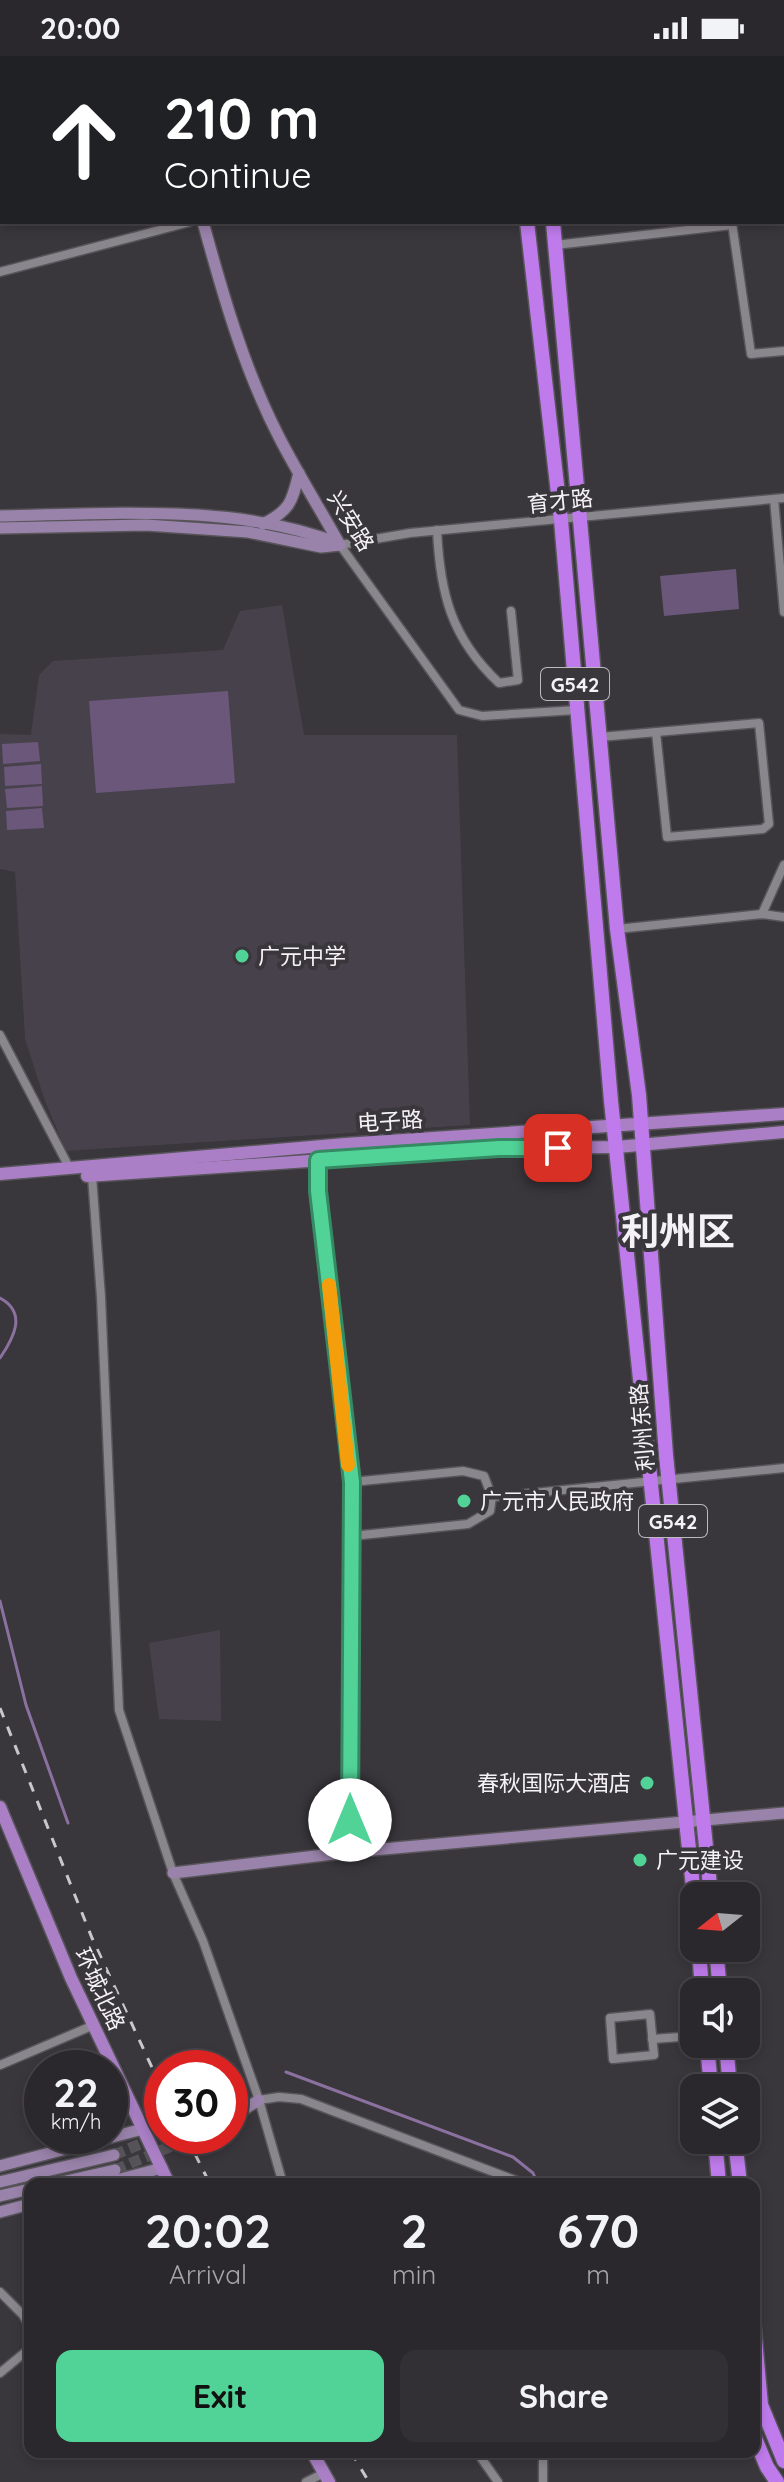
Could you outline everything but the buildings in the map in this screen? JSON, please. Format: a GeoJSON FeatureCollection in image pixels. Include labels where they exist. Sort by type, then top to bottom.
{"type":"FeatureCollection","features":[{"type":"Feature","properties":{"kind":"highway","name":"G542"},"geometry":{"type":"LineString","coordinates":[[527,224],[561,520],[617,1147]]}},
{"type":"Feature","properties":{"kind":"highway","name":"G542"},"geometry":{"type":"LineString","coordinates":[[553,224],[617,929],[643,1145]]}},
{"type":"Feature","properties":{"kind":"highway","name":"利州东路"},"geometry":{"type":"LineString","coordinates":[[643,1145],[669,1479],[710,1882]]}},
{"type":"Feature","properties":{"kind":"highway","name":"利州东路"},"geometry":{"type":"LineString","coordinates":[[617,1147],[693,1882]]}},
{"type":"Feature","properties":{"kind":"highway"},"geometry":{"type":"LineString","coordinates":[[716,2154],[718,2178]]}},
{"type":"Feature","properties":{"kind":"highway"},"geometry":{"type":"LineString","coordinates":[[737,2154],[739,2178]]}},
{"type":"Feature","properties":{"kind":"highway"},"geometry":{"type":"LineString","coordinates":[[760,2394],[761,2405],[784,2461]]}},
{"type":"Feature","properties":{"kind":"highway"},"geometry":{"type":"LineString","coordinates":[[760,2448],[777,2482]]}},
{"type":"Feature","properties":{"kind":"main road"},"geometry":{"type":"LineString","coordinates":[[557,487],[578,486]]}},
{"type":"Feature","properties":{"kind":"main road"},"geometry":{"type":"LineString","coordinates":[[564,563],[585,562]]}},
{"type":"Feature","properties":{"kind":"main road","name":"电子路"},"geometry":{"type":"LineString","coordinates":[[0,1174],[329,1145],[784,1114]]}},
{"type":"Feature","properties":{"kind":"main road","name":"电子路"},"geometry":{"type":"LineString","coordinates":[[0,1182],[499,1148],[617,1147],[784,1132]]}},
{"type":"Feature","properties":{"kind":"main road","name":"环城北路"},"geometry":{"type":"LineString","coordinates":[[0,1807],[71,1978],[166,2178]]}},
{"type":"Feature","properties":{"kind":"main road"},"geometry":{"type":"LineString","coordinates":[[315,2458],[326,2478]]}},
{"type":"Feature","properties":{"kind":"street"},"geometry":{"type":"LineString","coordinates":[[0,272],[182,224]]}},
{"type":"Feature","properties":{"kind":"street","name":"兴安路"},"geometry":{"type":"LineString","coordinates":[[204,224],[227,311],[267,410],[299,473],[340,545],[459,710],[482,716],[577,710]]}},
{"type":"Feature","properties":{"kind":"street"},"geometry":{"type":"LineString","coordinates":[[555,245],[732,224],[751,354],[784,351]]}},
{"type":"Feature","properties":{"kind":"street"},"geometry":{"type":"LineString","coordinates":[[263,524],[283,513],[292,503],[299,473]]}},
{"type":"Feature","properties":{"kind":"street","name":"育才路"},"geometry":{"type":"LineString","coordinates":[[340,545],[437,530],[784,498]]}},
{"type":"Feature","properties":{"kind":"street"},"geometry":{"type":"LineString","coordinates":[[774,499],[784,612]]}},
{"type":"Feature","properties":{"kind":"street"},"geometry":{"type":"LineString","coordinates":[[0,516],[263,524],[308,531],[340,545]]}},
{"type":"Feature","properties":{"kind":"street"},"geometry":{"type":"LineString","coordinates":[[0,528],[145,519],[248,532],[321,547],[340,545]]}},
{"type":"Feature","properties":{"kind":"street"},"geometry":{"type":"LineString","coordinates":[[437,530],[439,577],[450,612],[468,647],[499,683],[518,680],[511,611]]}},
{"type":"Feature","properties":{"kind":"street"},"geometry":{"type":"LineString","coordinates":[[600,737],[656,732],[759,723],[769,824],[763,829],[667,837],[656,732]]}},
{"type":"Feature","properties":{"kind":"street"},"geometry":{"type":"LineString","coordinates":[[762,914],[784,865]]}},
{"type":"Feature","properties":{"kind":"street"},"geometry":{"type":"LineString","coordinates":[[617,929],[762,914],[784,917]]}},
{"type":"Feature","properties":{"kind":"street"},"geometry":{"type":"LineString","coordinates":[[0,1035],[70,1170]]}},
{"type":"Feature","properties":{"kind":"street"},"geometry":{"type":"LineString","coordinates":[[318,1160],[320,1206],[352,1482],[350,1852]]}},
{"type":"Feature","properties":{"kind":"street"},"geometry":{"type":"LineString","coordinates":[[92,1176],[101,1297],[119,1710],[173,1873],[203,1941],[259,2100],[281,2178]]}},
{"type":"Feature","properties":{"kind":"street"},"geometry":{"type":"LineString","coordinates":[[492,1497],[784,1468]]}},
{"type":"Feature","properties":{"kind":"street"},"geometry":{"type":"LineString","coordinates":[[352,1482],[463,1471],[484,1476],[492,1497],[490,1511],[468,1524],[352,1536]]}},
{"type":"Feature","properties":{"kind":"street"},"geometry":{"type":"LineString","coordinates":[[173,1873],[350,1852],[784,1813]]}},
{"type":"Feature","properties":{"kind":"street"},"geometry":{"type":"LineString","coordinates":[[650,2014],[652,2039],[654,2055],[613,2059],[610,2018],[650,2014]]}},
{"type":"Feature","properties":{"kind":"street"},"geometry":{"type":"LineString","coordinates":[[0,2065],[94,2025]]}},
{"type":"Feature","properties":{"kind":"street"},"geometry":{"type":"LineString","coordinates":[[652,2039],[680,2037]]}},
{"type":"Feature","properties":{"kind":"street"},"geometry":{"type":"LineString","coordinates":[[248,2103],[279,2097],[301,2099],[509,2178]]}},
{"type":"Feature","properties":{"kind":"street"},"geometry":{"type":"LineString","coordinates":[[248,2107],[259,2100]]}},
{"type":"Feature","properties":{"kind":"street"},"geometry":{"type":"LineString","coordinates":[[0,2166],[143,2129]]}},
{"type":"Feature","properties":{"kind":"street"},"geometry":{"type":"LineString","coordinates":[[0,2182],[114,2155]]}},
{"type":"Feature","properties":{"kind":"street"},"geometry":{"type":"LineString","coordinates":[[124,2178],[162,2168]]}},
{"type":"Feature","properties":{"kind":"street"},"geometry":{"type":"LineString","coordinates":[[80,2178],[115,2170]]}},
{"type":"Feature","properties":{"kind":"street"},"geometry":{"type":"LineString","coordinates":[[0,2196],[24,2190]]}},
{"type":"Feature","properties":{"kind":"street"},"geometry":{"type":"LineString","coordinates":[[0,2212],[24,2206]]}},
{"type":"Feature","properties":{"kind":"street"},"geometry":{"type":"LineString","coordinates":[[0,2292],[24,2317]]}},
{"type":"Feature","properties":{"kind":"street"},"geometry":{"type":"LineString","coordinates":[[0,2373],[24,2353]]}},
{"type":"Feature","properties":{"kind":"street"},"geometry":{"type":"LineString","coordinates":[[481,2458],[498,2482]]}},
{"type":"Feature","properties":{"kind":"street"},"geometry":{"type":"LineString","coordinates":[[543,2458],[543,2482]]}},
{"type":"Feature","properties":{"kind":"street"},"geometry":{"type":"LineString","coordinates":[[306,2482],[326,2478]]}},
{"type":"Feature","properties":{"kind":"shaded area"},"geometry":{"type":"Polygon","coordinates":[[[736,569],[739,609],[664,616],[660,576],[736,569]]]}},
{"type":"Feature","properties":{"kind":"shaded area","name":"广元中学"},"geometry":{"type":"Polygon","coordinates":[[[282,605],[304,735],[457,735],[470,1125],[66,1151],[45,1101],[25,1039],[15,872],[0,869],[0,734],[31,735],[39,675],[53,661],[223,650],[240,611],[282,605]]]}},
{"type":"Feature","properties":{"kind":"shaded area"},"geometry":{"type":"Polygon","coordinates":[[[228,691],[235,783],[96,793],[89,701],[228,691]]]}},
{"type":"Feature","properties":{"kind":"shaded area"},"geometry":{"type":"Polygon","coordinates":[[[38,742],[40,761],[3,764],[2,744],[38,742]]]}},
{"type":"Feature","properties":{"kind":"shaded area"},"geometry":{"type":"Polygon","coordinates":[[[41,764],[42,784],[5,786],[4,767],[41,764]]]}},
{"type":"Feature","properties":{"kind":"shaded area"},"geometry":{"type":"Polygon","coordinates":[[[42,786],[43,806],[7,808],[5,789],[42,786]]]}},
{"type":"Feature","properties":{"kind":"shaded area"},"geometry":{"type":"Polygon","coordinates":[[[42,808],[44,828],[7,830],[6,811],[42,808]]]}},
{"type":"Feature","properties":{"kind":"shaded area"},"geometry":{"type":"Polygon","coordinates":[[[220,1630],[221,1721],[159,1719],[149,1643],[220,1630]]]}},
{"type":"Feature","properties":{"kind":"waterway"},"geometry":{"type":"LineString","coordinates":[[0,1298],[9,1304],[16,1319],[13,1335],[0,1358]]}},
{"type":"Feature","properties":{"kind":"waterway"},"geometry":{"type":"LineString","coordinates":[[0,1601],[26,1705],[68,1823]]}},
{"type":"Feature","properties":{"kind":"waterway"},"geometry":{"type":"LineString","coordinates":[[286,2072],[513,2157],[535,2178]]}},
{"type":"Feature","properties":{"kind":"tunnel"},"geometry":{"type":"LineString","coordinates":[[114,2155],[144,2142]]}},
{"type":"Feature","properties":{"kind":"tunnel"},"geometry":{"type":"LineString","coordinates":[[115,2170],[153,2154]]}},
{"type":"Feature","properties":{"kind":"railway"},"geometry":{"type":"LineString","coordinates":[[0,1708],[92,1938],[144,2050]]}},
{"type":"Feature","properties":{"kind":"railway"},"geometry":{"type":"LineString","coordinates":[[195,2154],[207,2178]]}},
{"type":"Feature","properties":{"kind":"railway"},"geometry":{"type":"LineString","coordinates":[[355,2458],[369,2482]]}},
{"type":"Feature","properties":{"kind":"slow traffic"},"geometry":{"type":"LineString","coordinates":[[329,1285],[348,1465]]}},
{"type":"Feature","properties":{"kind":"place","name":"广元中学"},"geometry":{"type":"Point","coordinates":[242,956]}},
{"type":"Feature","properties":{"kind":"place","name":"广元市人民政府"},"geometry":{"type":"Point","coordinates":[464,1501]}},
{"type":"Feature","properties":{"kind":"place","name":"春秋国际大酒店"},"geometry":{"type":"Point","coordinates":[647,1783]}},
{"type":"Feature","properties":{"kind":"place","name":"广元建设"},"geometry":{"type":"Point","coordinates":[640,1860]}},
{"type":"Feature","properties":{"kind":"district","name":"利州区"},"geometry":{"type":"Point","coordinates":[678,1231]}},
{"type":"Feature","properties":{"kind":"route"},"geometry":{"type":"LineString","coordinates":[[350,1820],[352,1482],[318,1191],[318,1160],[499,1148],[558,1148]]}}]}
